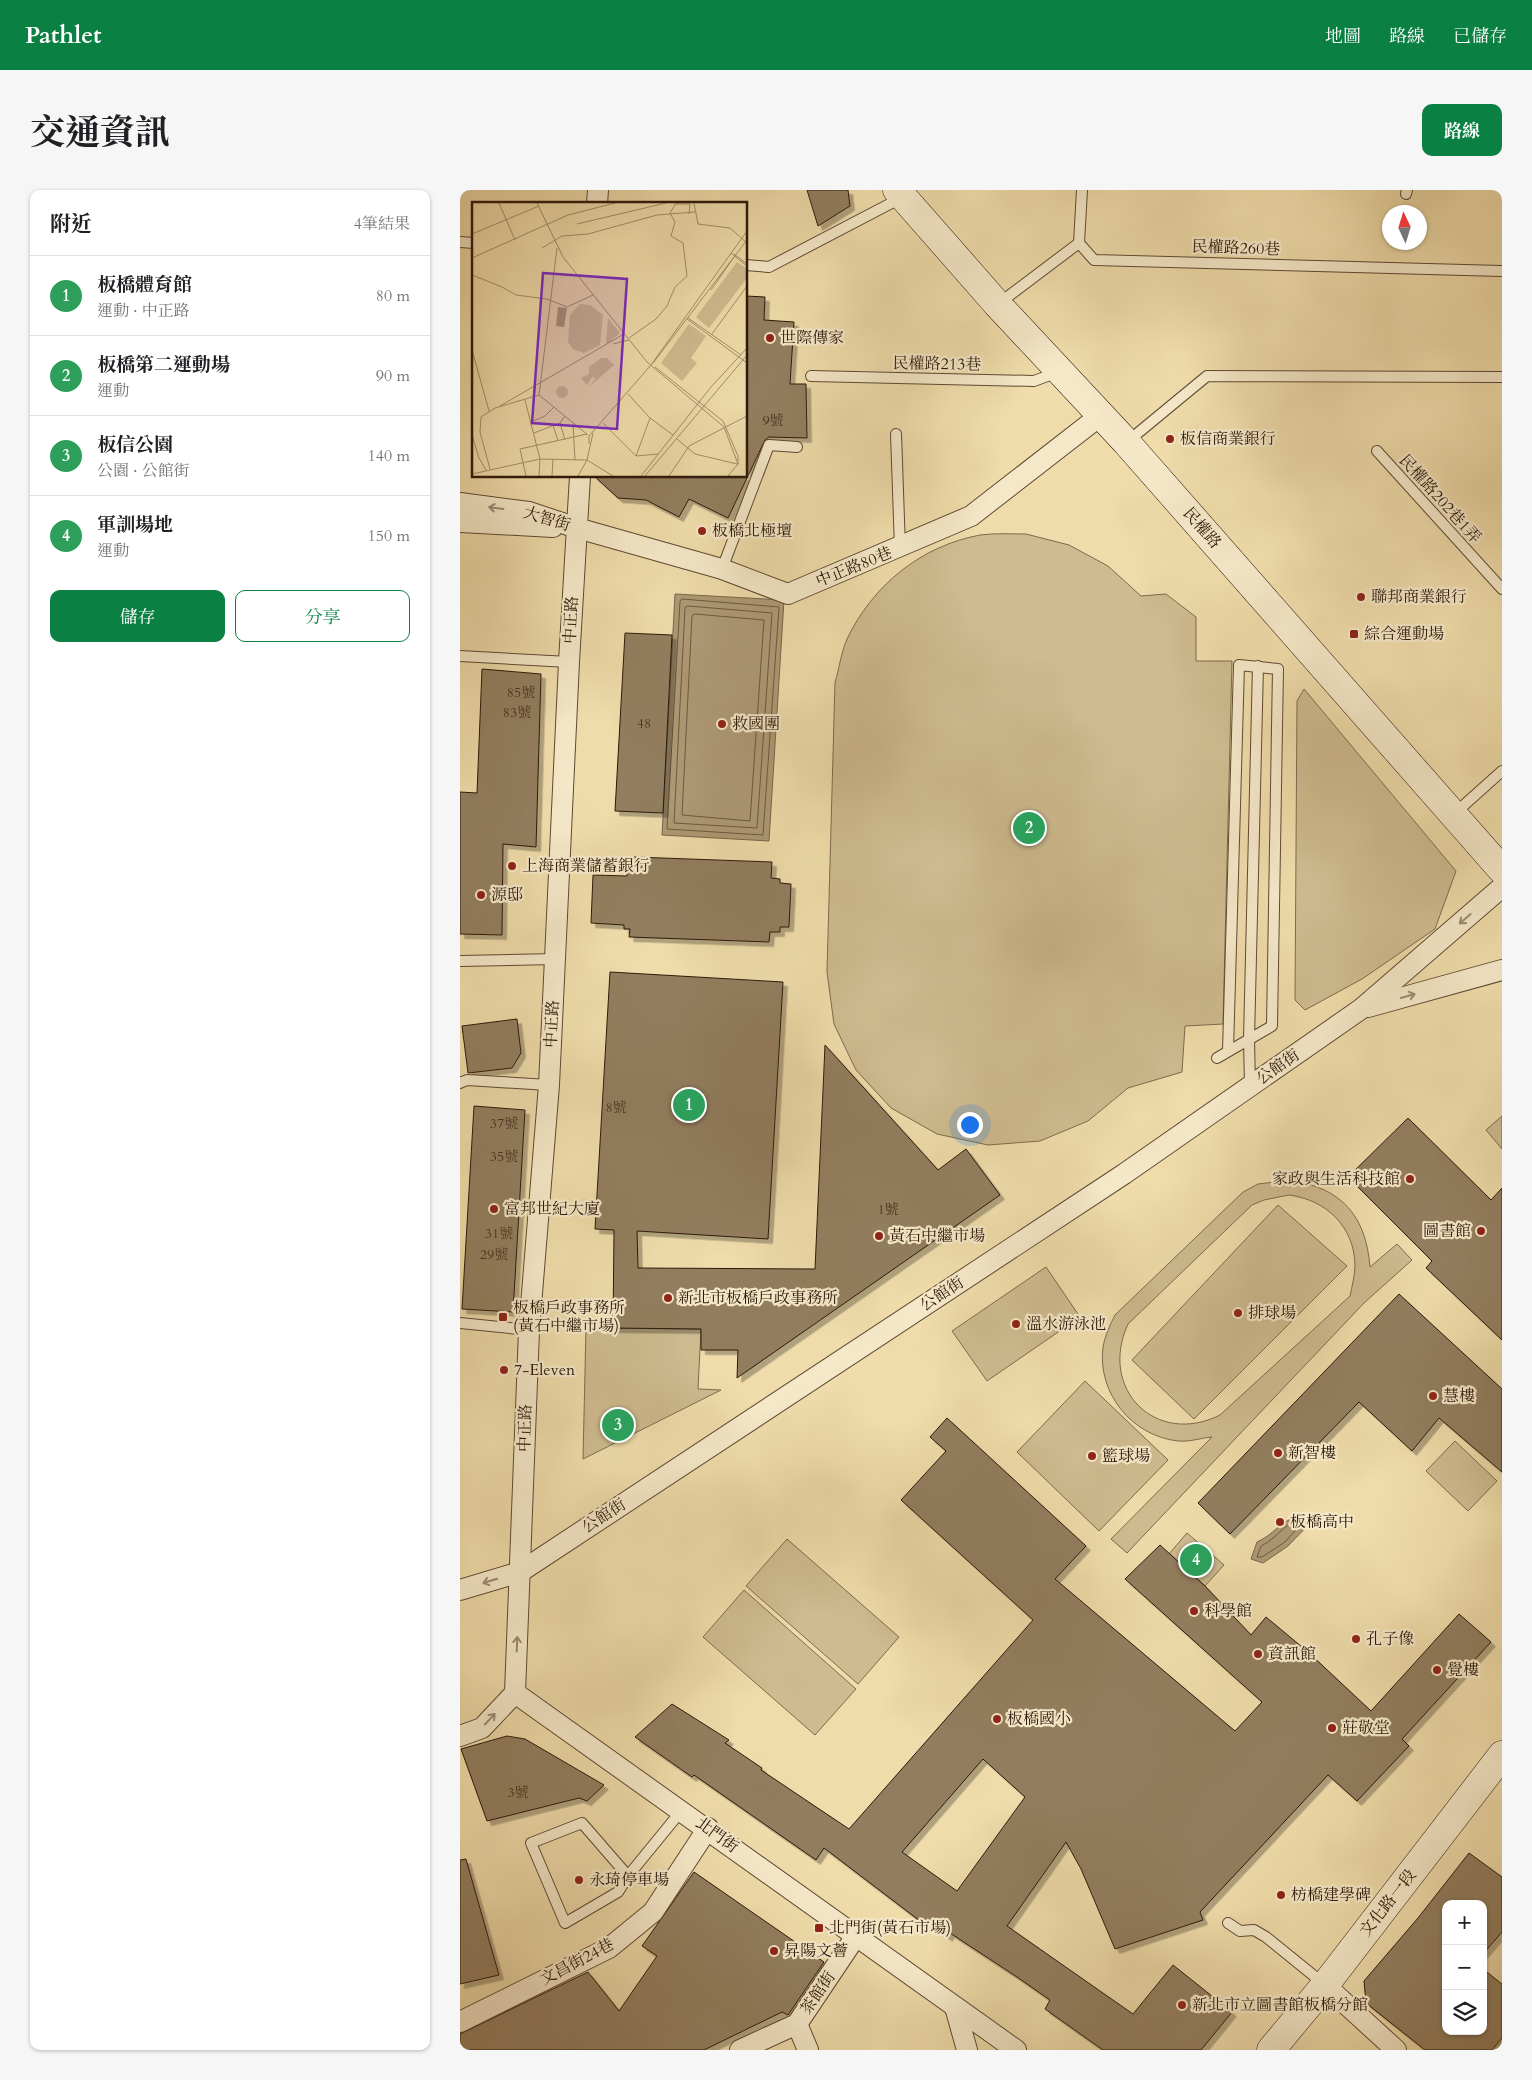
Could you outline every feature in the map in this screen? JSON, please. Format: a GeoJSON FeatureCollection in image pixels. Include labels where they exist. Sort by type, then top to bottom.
{"type":"FeatureCollection","features":[{"type":"Feature","properties":{"kind":"main road","name":"民權路"},"geometry":{"type":"LineString","coordinates":[[900,193],[997,304],[1126,442],[1502,870]]}},
{"type":"Feature","properties":{"kind":"main road","name":"文化路一段"},"geometry":{"type":"LineString","coordinates":[[1271,2050],[1325,1985],[1502,1755]]}},
{"type":"Feature","properties":{"kind":"street","name":"中正路80巷"},"geometry":{"type":"LineString","coordinates":[[577,528],[722,569],[788,594],[972,516],[1101,415]]}},
{"type":"Feature","properties":{"kind":"street","name":"中正路"},"geometry":{"type":"LineString","coordinates":[[520,1572],[529,1330],[549,1085],[569,662],[580,478]]}},
{"type":"Feature","properties":{"kind":"street","name":"大智街"},"geometry":{"type":"LineString","coordinates":[[460,503],[529,512],[577,528]]}},
{"type":"Feature","properties":{"kind":"street","name":"大智街"},"geometry":{"type":"LineString","coordinates":[[460,522],[577,528]]}},
{"type":"Feature","properties":{"kind":"street"},"geometry":{"type":"LineString","coordinates":[[1361,1009],[1502,887]]}},
{"type":"Feature","properties":{"kind":"street"},"geometry":{"type":"LineString","coordinates":[[1361,1009],[1502,970]]}},
{"type":"Feature","properties":{"kind":"street","name":"公館街"},"geometry":{"type":"LineString","coordinates":[[460,1590],[520,1572],[1124,1174],[1361,1009]]}},
{"type":"Feature","properties":{"kind":"street"},"geometry":{"type":"LineString","coordinates":[[460,1736],[482,1728],[515,1693],[520,1572]]}},
{"type":"Feature","properties":{"kind":"street","name":"北門街"},"geometry":{"type":"LineString","coordinates":[[515,1693],[708,1828],[1016,2050]]}},
{"type":"Feature","properties":{"kind":"street","name":"文昌街24巷"},"geometry":{"type":"LineString","coordinates":[[460,2022],[609,1948],[653,1912],[708,1828]]}},
{"type":"Feature","properties":{"kind":"street","name":"茶館街"},"geometry":{"type":"LineString","coordinates":[[740,2050],[797,2024],[856,1936]]}},
{"type":"Feature","properties":{"kind":"street"},"geometry":{"type":"LineString","coordinates":[[1325,1985],[1396,2050]]}},
{"type":"Feature","properties":{"kind":"street"},"geometry":{"type":"LineString","coordinates":[[955,2007],[966,2050]]}},
{"type":"Feature","properties":{"kind":"street"},"geometry":{"type":"LineString","coordinates":[[797,2024],[808,2050]]}},
{"type":"Feature","properties":{"kind":"lane"},"geometry":{"type":"LineString","coordinates":[[997,304],[1079,243],[1082,190]]}},
{"type":"Feature","properties":{"kind":"lane"},"geometry":{"type":"LineString","coordinates":[[748,265],[770,267],[900,193]]}},
{"type":"Feature","properties":{"kind":"lane","name":"民權路260巷"},"geometry":{"type":"LineString","coordinates":[[1079,243],[1094,260],[1502,271]]}},
{"type":"Feature","properties":{"kind":"lane","name":"民權路213巷"},"geometry":{"type":"LineString","coordinates":[[811,376],[1034,381],[1061,371]]}},
{"type":"Feature","properties":{"kind":"lane"},"geometry":{"type":"LineString","coordinates":[[1126,442],[1207,376],[1502,377]]}},
{"type":"Feature","properties":{"kind":"lane"},"geometry":{"type":"LineString","coordinates":[[896,434],[900,548]]}},
{"type":"Feature","properties":{"kind":"lane"},"geometry":{"type":"LineString","coordinates":[[722,569],[769,445],[797,447]]}},
{"type":"Feature","properties":{"kind":"lane","name":"民權路202巷1弄"},"geometry":{"type":"LineString","coordinates":[[1377,451],[1502,589]]}},
{"type":"Feature","properties":{"kind":"lane"},"geometry":{"type":"LineString","coordinates":[[460,656],[569,662]]}},
{"type":"Feature","properties":{"kind":"lane"},"geometry":{"type":"LineString","coordinates":[[1217,1058],[1272,1026],[1278,669],[1258,666],[1239,665],[1228,1051]]}},
{"type":"Feature","properties":{"kind":"lane"},"geometry":{"type":"LineString","coordinates":[[1250,1086],[1249,1039],[1258,666]]}},
{"type":"Feature","properties":{"kind":"lane"},"geometry":{"type":"LineString","coordinates":[[1454,814],[1502,772]]}},
{"type":"Feature","properties":{"kind":"lane"},"geometry":{"type":"LineString","coordinates":[[460,961],[556,959]]}},
{"type":"Feature","properties":{"kind":"lane"},"geometry":{"type":"LineString","coordinates":[[460,1083],[467,1080],[549,1085]]}},
{"type":"Feature","properties":{"kind":"lane"},"geometry":{"type":"LineString","coordinates":[[460,1323],[529,1330]]}},
{"type":"Feature","properties":{"kind":"lane"},"geometry":{"type":"LineString","coordinates":[[628,1876],[582,1822],[531,1843],[566,1923],[618,1892],[628,1876],[682,1810]]}},
{"type":"Feature","properties":{"kind":"lane"},"geometry":{"type":"LineString","coordinates":[[1228,1924],[1240,1931],[1254,1930],[1266,1937],[1325,1985]]}},
{"type":"Feature","properties":{"kind":"shaded area"},"geometry":{"type":"Polygon","coordinates":[[[986,534],[1026,534],[1069,545],[1108,566],[1141,596],[1166,594],[1196,617],[1196,661],[1232,661],[1223,1024],[1185,1026],[1182,1072],[1128,1088],[1088,1121],[1040,1141],[988,1145],[937,1134],[891,1108],[856,1070],[834,1024],[827,972],[835,683],[845,644],[858,619],[885,585],[901,571],[938,548],[958,540],[986,534]]]}},
{"type":"Feature","properties":{"kind":"shaded area"},"geometry":{"type":"Polygon","coordinates":[[[1304,689],[1456,871],[1435,929],[1362,979],[1305,1010],[1295,1000],[1297,701],[1304,689]]]}},
{"type":"Feature","properties":{"kind":"shaded area"},"geometry":{"type":"Polygon","coordinates":[[[1502,1116],[1502,1149],[1486,1130],[1502,1116]]]}},
{"type":"Feature","properties":{"kind":"shaded area"},"geometry":{"type":"Polygon","coordinates":[[[1290,1180],[1324,1190],[1337,1198],[1348,1207],[1357,1219],[1368,1249],[1370,1267],[1397,1244],[1412,1260],[1364,1303],[1127,1553],[1111,1539],[1212,1437],[1178,1441],[1146,1431],[1132,1421],[1112,1396],[1106,1380],[1103,1364],[1103,1347],[1106,1335],[1115,1315],[1243,1192],[1258,1184],[1290,1180]],[[1289,1195],[1264,1200],[1252,1205],[1128,1324],[1121,1348],[1121,1370],[1127,1390],[1139,1406],[1155,1417],[1174,1423],[1196,1423],[1220,1415],[1350,1296],[1355,1265],[1349,1238],[1336,1217],[1326,1209],[1302,1198],[1289,1195]]]}},
{"type":"Feature","properties":{"kind":"shaded area","name":"排球場"},"geometry":{"type":"Polygon","coordinates":[[[1278,1205],[1347,1266],[1194,1419],[1132,1360],[1278,1205]]]}},
{"type":"Feature","properties":{"kind":"shaded area","name":"溫水游泳池"},"geometry":{"type":"Polygon","coordinates":[[[1046,1267],[1080,1317],[987,1381],[952,1331],[1046,1267]]]}},
{"type":"Feature","properties":{"kind":"shaded area"},"geometry":{"type":"Polygon","coordinates":[[[586,1328],[701,1329],[698,1389],[721,1390],[583,1459],[586,1328]]]}},
{"type":"Feature","properties":{"kind":"shaded area","name":"籃球場"},"geometry":{"type":"Polygon","coordinates":[[[1085,1381],[1168,1460],[1099,1531],[1017,1452],[1085,1381]]]}},
{"type":"Feature","properties":{"kind":"shaded area"},"geometry":{"type":"Polygon","coordinates":[[[1455,1441],[1497,1481],[1468,1511],[1426,1471],[1455,1441]]]}},
{"type":"Feature","properties":{"kind":"shaded area"},"geometry":{"type":"Polygon","coordinates":[[[1187,1533],[1224,1565],[1205,1586],[1169,1554],[1187,1533]]]}},
{"type":"Feature","properties":{"kind":"shaded area"},"geometry":{"type":"Polygon","coordinates":[[[787,1539],[899,1637],[858,1684],[746,1586],[787,1539]]]}},
{"type":"Feature","properties":{"kind":"shaded area"},"geometry":{"type":"Polygon","coordinates":[[[744,1590],[856,1689],[815,1735],[703,1637],[744,1590]]]}},
{"type":"Feature","properties":{"kind":"water","name":"救國團"},"geometry":{"type":"Polygon","coordinates":[[[675,594],[784,600],[769,841],[662,835],[675,594]]]}},
{"type":"Feature","properties":{"kind":"water"},"geometry":{"type":"Polygon","coordinates":[[[1307,1515],[1314,1519],[1288,1546],[1263,1563],[1251,1559],[1257,1542],[1265,1538],[1284,1522],[1307,1515]]]}},
{"type":"Feature","properties":{"kind":"building"},"geometry":{"type":"Polygon","coordinates":[[[807,190],[848,190],[850,206],[818,226],[807,190]]]}},
{"type":"Feature","properties":{"kind":"building"},"geometry":{"type":"Polygon","coordinates":[[[748,296],[765,297],[764,320],[794,322],[790,384],[806,384],[807,438],[769,437],[765,440],[748,476],[748,296]]]}},
{"type":"Feature","properties":{"kind":"building"},"geometry":{"type":"Polygon","coordinates":[[[596,478],[747,478],[728,518],[689,499],[679,517],[646,500],[618,498],[596,478]]]}},
{"type":"Feature","properties":{"kind":"building"},"geometry":{"type":"Polygon","coordinates":[[[625,633],[672,635],[663,813],[615,811],[625,633]]]}},
{"type":"Feature","properties":{"kind":"building"},"geometry":{"type":"Polygon","coordinates":[[[482,669],[541,674],[536,847],[503,844],[502,935],[460,934],[460,792],[477,793],[482,669]]]}},
{"type":"Feature","properties":{"kind":"building"},"geometry":{"type":"Polygon","coordinates":[[[634,857],[772,862],[771,878],[780,879],[780,883],[791,884],[789,927],[780,927],[780,932],[770,932],[769,942],[629,937],[630,929],[624,929],[624,925],[591,923],[593,875],[627,876],[627,872],[633,872],[634,857]]]}},
{"type":"Feature","properties":{"kind":"building"},"geometry":{"type":"Polygon","coordinates":[[[610,972],[783,982],[768,1239],[637,1231],[638,1268],[815,1269],[825,1045],[938,1170],[966,1149],[1000,1195],[737,1378],[738,1350],[701,1350],[701,1329],[613,1328],[614,1230],[595,1229],[610,972]]]}},
{"type":"Feature","properties":{"kind":"building"},"geometry":{"type":"Polygon","coordinates":[[[517,1019],[521,1053],[512,1068],[468,1073],[462,1026],[517,1019]]]}},
{"type":"Feature","properties":{"kind":"building","name":"富邦世紀大廈"},"geometry":{"type":"Polygon","coordinates":[[[474,1106],[525,1110],[513,1312],[462,1309],[474,1106]]]}},
{"type":"Feature","properties":{"kind":"building"},"geometry":{"type":"Polygon","coordinates":[[[1408,1118],[1491,1200],[1502,1188],[1502,1340],[1426,1268],[1432,1261],[1348,1177],[1408,1118]]]}},
{"type":"Feature","properties":{"kind":"building"},"geometry":{"type":"Polygon","coordinates":[[[1399,1294],[1502,1389],[1502,1472],[1439,1418],[1412,1451],[1359,1402],[1230,1534],[1198,1503],[1399,1294]]]}},
{"type":"Feature","properties":{"kind":"building"},"geometry":{"type":"Polygon","coordinates":[[[947,1418],[1086,1546],[1055,1579],[1235,1731],[1262,1702],[1125,1579],[1160,1545],[1205,1586],[1251,1635],[1266,1617],[1308,1652],[1371,1711],[1459,1614],[1491,1642],[1402,1739],[1409,1746],[1357,1801],[1328,1775],[1200,1912],[1203,1920],[1115,1949],[1081,1869],[1066,1842],[1007,1926],[1133,2014],[1173,1965],[1232,2012],[1201,2050],[1103,2050],[1045,2009],[1050,2000],[1017,1977],[950,1933],[948,1937],[921,1918],[920,1921],[824,1848],[816,1860],[694,1775],[692,1777],[635,1737],[672,1704],[729,1740],[725,1743],[762,1768],[761,1770],[849,1829],[1033,1620],[901,1500],[946,1451],[930,1437],[947,1418]],[[983,1759],[902,1852],[957,1891],[1025,1797],[983,1759]]]}},
{"type":"Feature","properties":{"kind":"building"},"geometry":{"type":"Polygon","coordinates":[[[507,1736],[525,1739],[604,1785],[587,1801],[579,1798],[487,1821],[461,1749],[507,1736]]]}},
{"type":"Feature","properties":{"kind":"building"},"geometry":{"type":"Polygon","coordinates":[[[1469,1853],[1502,1877],[1502,1932],[1487,1949],[1487,1900],[1442,1900],[1442,2035],[1487,2035],[1487,1972],[1502,1984],[1502,2038],[1492,2050],[1425,2050],[1366,2003],[1364,1981],[1418,1918],[1469,1853]]]}},
{"type":"Feature","properties":{"kind":"building"},"geometry":{"type":"Polygon","coordinates":[[[466,1859],[499,1975],[460,1984],[460,1860],[466,1859]]]}},
{"type":"Feature","properties":{"kind":"building"},"geometry":{"type":"Polygon","coordinates":[[[694,1872],[824,1962],[788,2015],[782,2012],[704,2050],[460,2050],[460,2034],[588,1972],[619,2011],[657,1956],[642,1946],[694,1872]]]}},
{"type":"Feature","properties":{"kind":"place","name":"世際傳家"},"geometry":{"type":"Point","coordinates":[770,338]}},
{"type":"Feature","properties":{"kind":"place","name":"板信商業銀行"},"geometry":{"type":"Point","coordinates":[1170,439]}},
{"type":"Feature","properties":{"kind":"place","name":"板橋北極壇"},"geometry":{"type":"Point","coordinates":[702,531]}},
{"type":"Feature","properties":{"kind":"place","name":"聯邦商業銀行"},"geometry":{"type":"Point","coordinates":[1361,597]}},
{"type":"Feature","properties":{"kind":"place","name":"綜合運動場"},"geometry":{"type":"Point","coordinates":[1354,634]}},
{"type":"Feature","properties":{"kind":"place","name":"救國團"},"geometry":{"type":"Point","coordinates":[722,724]}},
{"type":"Feature","properties":{"kind":"place","name":"板橋第二運動場"},"geometry":{"type":"Point","coordinates":[1029,828]}},
{"type":"Feature","properties":{"kind":"place","name":"上海商業儲蓄銀行"},"geometry":{"type":"Point","coordinates":[512,866]}},
{"type":"Feature","properties":{"kind":"place","name":"源邸"},"geometry":{"type":"Point","coordinates":[481,895]}},
{"type":"Feature","properties":{"kind":"place","name":"板橋體育館"},"geometry":{"type":"Point","coordinates":[689,1105]}},
{"type":"Feature","properties":{"kind":"place","name":"家政與生活科技館"},"geometry":{"type":"Point","coordinates":[1410,1179]}},
{"type":"Feature","properties":{"kind":"place","name":"富邦世紀大廈"},"geometry":{"type":"Point","coordinates":[494,1209]}},
{"type":"Feature","properties":{"kind":"place","name":"圖書館"},"geometry":{"type":"Point","coordinates":[1481,1231]}},
{"type":"Feature","properties":{"kind":"place","name":"黃石中繼市場"},"geometry":{"type":"Point","coordinates":[879,1236]}},
{"type":"Feature","properties":{"kind":"place","name":"新北市板橋戶政事務所"},"geometry":{"type":"Point","coordinates":[668,1298]}},
{"type":"Feature","properties":{"kind":"place","name":"排球場"},"geometry":{"type":"Point","coordinates":[1238,1313]}},
{"type":"Feature","properties":{"kind":"place","name":"板橋戶政事務所 (黃石中繼市場)"},"geometry":{"type":"Point","coordinates":[503,1317]}},
{"type":"Feature","properties":{"kind":"place","name":"溫水游泳池"},"geometry":{"type":"Point","coordinates":[1016,1324]}},
{"type":"Feature","properties":{"kind":"place","name":"7-Eleven"},"geometry":{"type":"Point","coordinates":[504,1370]}},
{"type":"Feature","properties":{"kind":"place","name":"慧樓"},"geometry":{"type":"Point","coordinates":[1433,1396]}},
{"type":"Feature","properties":{"kind":"place","name":"板信公園"},"geometry":{"type":"Point","coordinates":[618,1425]}},
{"type":"Feature","properties":{"kind":"place","name":"新智樓"},"geometry":{"type":"Point","coordinates":[1278,1453]}},
{"type":"Feature","properties":{"kind":"place","name":"籃球場"},"geometry":{"type":"Point","coordinates":[1092,1456]}},
{"type":"Feature","properties":{"kind":"place","name":"板橋高中"},"geometry":{"type":"Point","coordinates":[1280,1522]}},
{"type":"Feature","properties":{"kind":"place","name":"軍訓場地"},"geometry":{"type":"Point","coordinates":[1196,1560]}},
{"type":"Feature","properties":{"kind":"place","name":"科學館"},"geometry":{"type":"Point","coordinates":[1194,1611]}},
{"type":"Feature","properties":{"kind":"place","name":"孔子像"},"geometry":{"type":"Point","coordinates":[1356,1639]}},
{"type":"Feature","properties":{"kind":"place","name":"資訊館"},"geometry":{"type":"Point","coordinates":[1258,1654]}},
{"type":"Feature","properties":{"kind":"place","name":"覺樓"},"geometry":{"type":"Point","coordinates":[1437,1670]}},
{"type":"Feature","properties":{"kind":"place","name":"板橋國小"},"geometry":{"type":"Point","coordinates":[997,1719]}},
{"type":"Feature","properties":{"kind":"place","name":"莊敬堂"},"geometry":{"type":"Point","coordinates":[1332,1728]}},
{"type":"Feature","properties":{"kind":"place","name":"永琦停車場"},"geometry":{"type":"Point","coordinates":[579,1880]}},
{"type":"Feature","properties":{"kind":"place","name":"枋橋建學碑"},"geometry":{"type":"Point","coordinates":[1281,1895]}},
{"type":"Feature","properties":{"kind":"place","name":"北門街(黃石市場)"},"geometry":{"type":"Point","coordinates":[819,1928]}},
{"type":"Feature","properties":{"kind":"place","name":"昇陽文薈"},"geometry":{"type":"Point","coordinates":[774,1951]}},
{"type":"Feature","properties":{"kind":"place","name":"新北市立圖書館板橋分館"},"geometry":{"type":"Point","coordinates":[1182,2005]}}]}
